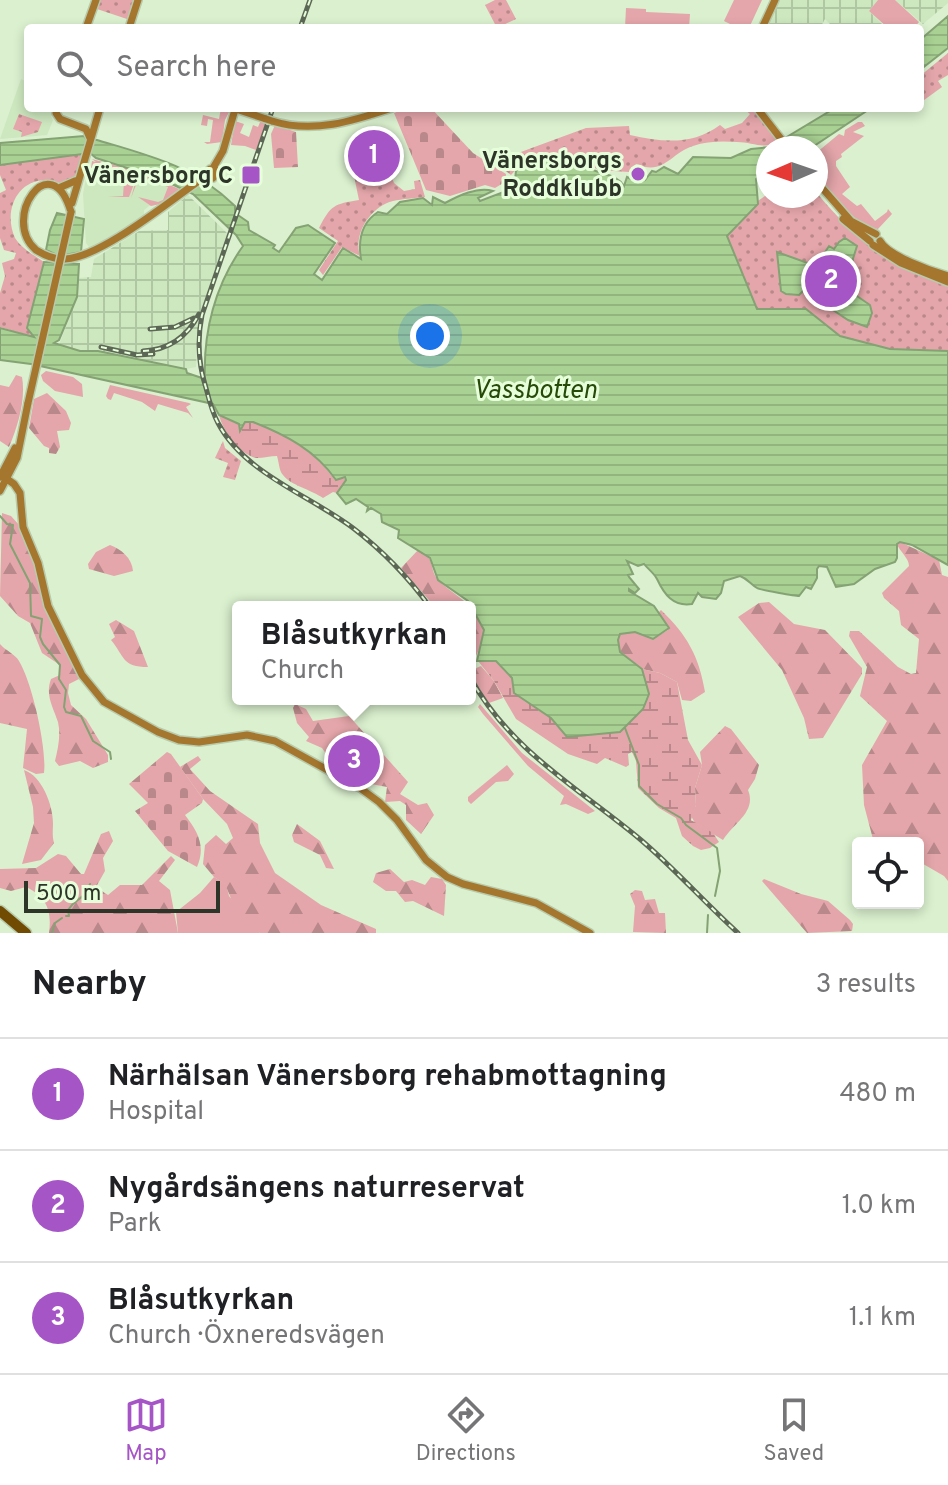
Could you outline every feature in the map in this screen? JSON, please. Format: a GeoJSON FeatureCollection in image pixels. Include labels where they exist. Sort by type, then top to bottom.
{"type":"FeatureCollection","features":[{"type":"Feature","properties":{"kind":"highway"},"geometry":{"type":"LineString","coordinates":[[0,913],[24,933]]}},
{"type":"Feature","properties":{"kind":"main road"},"geometry":{"type":"LineString","coordinates":[[87,24],[96,0]]}},
{"type":"Feature","properties":{"kind":"main road"},"geometry":{"type":"LineString","coordinates":[[130,24],[138,0]]}},
{"type":"Feature","properties":{"kind":"main road"},"geometry":{"type":"LineString","coordinates":[[764,24],[775,0]]}},
{"type":"Feature","properties":{"kind":"main road"},"geometry":{"type":"LineString","coordinates":[[57,112],[60,119],[90,134]]}},
{"type":"Feature","properties":{"kind":"main road"},"geometry":{"type":"LineString","coordinates":[[0,492],[15,463],[69,195],[82,169],[99,112]]}},
{"type":"Feature","properties":{"kind":"main road"},"geometry":{"type":"LineString","coordinates":[[16,236],[28,249],[48,259],[62,261],[100,252],[210,175],[226,150],[235,112]]}},
{"type":"Feature","properties":{"kind":"main road"},"geometry":{"type":"LineString","coordinates":[[243,112],[294,127],[316,127],[376,112]]}},
{"type":"Feature","properties":{"kind":"main road"},"geometry":{"type":"LineString","coordinates":[[763,112],[781,136]]}},
{"type":"Feature","properties":{"kind":"main road"},"geometry":{"type":"LineString","coordinates":[[26,187],[45,180],[69,195]]}},
{"type":"Feature","properties":{"kind":"main road"},"geometry":{"type":"LineString","coordinates":[[69,195],[49,184],[31,188],[20,201],[16,218],[19,232],[29,246],[54,258],[67,259],[99,248],[187,191]]}},
{"type":"Feature","properties":{"kind":"main road"},"geometry":{"type":"LineString","coordinates":[[828,197],[851,221],[901,263],[948,279]]}},
{"type":"Feature","properties":{"kind":"main road"},"geometry":{"type":"LineString","coordinates":[[0,492],[8,485],[22,428]]}},
{"type":"Feature","properties":{"kind":"main road"},"geometry":{"type":"LineString","coordinates":[[8,480],[21,496],[23,527],[38,563],[45,599],[82,675],[99,698],[125,715],[179,740],[199,742],[250,735],[275,741],[360,788],[379,802],[397,820],[431,865],[447,877],[536,903],[590,933]]}},
{"type":"Feature","properties":{"kind":"shaded area"},"geometry":{"type":"Polygon","coordinates":[[[780,0],[878,0],[869,11],[882,24],[830,24],[825,19],[822,24],[769,24],[780,0]]]}},
{"type":"Feature","properties":{"kind":"shaded area"},"geometry":{"type":"Polygon","coordinates":[[[895,0],[948,0],[948,3],[923,24],[895,0]]]}},
{"type":"Feature","properties":{"kind":"shaded area"},"geometry":{"type":"Polygon","coordinates":[[[21,79],[24,80],[24,112],[56,112],[56,115],[51,116],[53,120],[47,135],[0,139],[21,79]]]}},
{"type":"Feature","properties":{"kind":"shaded area"},"geometry":{"type":"Polygon","coordinates":[[[88,168],[103,168],[103,181],[138,177],[179,189],[160,204],[149,206],[144,210],[144,215],[91,250],[86,243],[83,194],[88,168]]]}},
{"type":"Feature","properties":{"kind":"shaded area"},"geometry":{"type":"Polygon","coordinates":[[[188,195],[228,234],[199,317],[196,367],[186,369],[59,345],[77,297],[78,278],[91,277],[94,259],[139,231],[168,230],[168,212],[188,195]]]}},
{"type":"Feature","properties":{"kind":"green space"},"geometry":{"type":"Polygon","coordinates":[[[100,0],[134,0],[127,19],[97,9],[100,0]]]}},
{"type":"Feature","properties":{"kind":"green space"},"geometry":{"type":"Polygon","coordinates":[[[495,0],[506,0],[516,19],[505,24],[495,24],[485,5],[495,0]]]}},
{"type":"Feature","properties":{"kind":"green space"},"geometry":{"type":"Polygon","coordinates":[[[734,0],[762,0],[751,24],[724,21],[734,0]]]}},
{"type":"Feature","properties":{"kind":"green space"},"geometry":{"type":"Polygon","coordinates":[[[878,0],[895,0],[919,22],[884,24],[869,11],[878,0]]]}},
{"type":"Feature","properties":{"kind":"green space"},"geometry":{"type":"Polygon","coordinates":[[[626,8],[690,14],[689,24],[625,24],[626,8]]]}},
{"type":"Feature","properties":{"kind":"green space"},"geometry":{"type":"Polygon","coordinates":[[[948,53],[948,75],[938,81],[942,87],[924,100],[924,73],[948,53]]]}},
{"type":"Feature","properties":{"kind":"green space"},"geometry":{"type":"Polygon","coordinates":[[[220,112],[229,112],[222,142],[207,144],[204,142],[210,142],[213,120],[208,119],[207,126],[201,125],[203,115],[219,119],[220,112]]]}},
{"type":"Feature","properties":{"kind":"green space"},"geometry":{"type":"Polygon","coordinates":[[[435,112],[473,153],[506,174],[505,182],[495,188],[485,185],[450,196],[426,190],[394,113],[435,112]]]}},
{"type":"Feature","properties":{"kind":"green space"},"geometry":{"type":"Polygon","coordinates":[[[748,112],[757,112],[777,136],[756,136],[756,144],[704,143],[685,150],[660,166],[636,164],[629,172],[599,170],[583,162],[560,157],[523,162],[511,175],[494,162],[586,128],[629,126],[630,135],[676,140],[699,136],[720,125],[725,129],[742,123],[750,114],[748,112]]]}},
{"type":"Feature","properties":{"kind":"green space"},"geometry":{"type":"Polygon","coordinates":[[[19,114],[42,122],[38,132],[21,137],[22,132],[13,129],[19,114]]]}},
{"type":"Feature","properties":{"kind":"green space"},"geometry":{"type":"Polygon","coordinates":[[[261,120],[267,123],[256,150],[231,145],[235,121],[244,124],[240,133],[249,137],[253,125],[258,127],[261,120]]]}},
{"type":"Feature","properties":{"kind":"green space"},"geometry":{"type":"Polygon","coordinates":[[[858,122],[865,126],[853,132],[864,136],[836,161],[850,187],[842,194],[857,206],[861,204],[875,221],[888,209],[892,214],[878,229],[862,223],[828,191],[828,143],[839,134],[844,136],[845,130],[858,122]]]}},
{"type":"Feature","properties":{"kind":"green space"},"geometry":{"type":"Polygon","coordinates":[[[275,125],[296,132],[298,167],[274,168],[271,134],[275,125]]]}},
{"type":"Feature","properties":{"kind":"green space"},"geometry":{"type":"Polygon","coordinates":[[[80,154],[84,156],[81,165],[68,183],[38,181],[20,192],[14,202],[11,225],[15,238],[44,262],[27,327],[34,337],[0,327],[0,293],[5,276],[2,263],[14,259],[16,253],[4,250],[0,238],[0,193],[6,190],[0,165],[80,154]]]}},
{"type":"Feature","properties":{"kind":"green space"},"geometry":{"type":"Polygon","coordinates":[[[92,159],[140,172],[179,189],[160,204],[151,206],[138,197],[158,202],[163,200],[168,187],[139,177],[131,198],[137,176],[129,197],[108,197],[123,196],[124,182],[103,181],[103,168],[91,168],[92,161],[96,162],[92,159]]]}},
{"type":"Feature","properties":{"kind":"green space"},"geometry":{"type":"Polygon","coordinates":[[[368,174],[369,180],[373,179],[375,183],[381,178],[392,178],[404,191],[415,189],[414,181],[420,180],[425,197],[393,201],[377,209],[361,231],[360,256],[342,247],[323,275],[319,270],[338,241],[319,228],[334,207],[359,200],[354,176],[368,174]]]}},
{"type":"Feature","properties":{"kind":"green space"},"geometry":{"type":"Polygon","coordinates":[[[756,202],[756,208],[828,206],[874,249],[908,270],[948,285],[948,369],[752,340],[706,236],[756,202]]]}},
{"type":"Feature","properties":{"kind":"green space"},"geometry":{"type":"Polygon","coordinates":[[[46,371],[73,377],[82,384],[83,397],[55,391],[43,381],[41,375],[46,371]]]}},
{"type":"Feature","properties":{"kind":"green space"},"geometry":{"type":"Polygon","coordinates":[[[16,375],[22,377],[23,394],[9,447],[0,441],[0,385],[9,387],[16,375]]]}},
{"type":"Feature","properties":{"kind":"green space"},"geometry":{"type":"Polygon","coordinates":[[[110,385],[189,403],[186,407],[193,418],[188,413],[158,404],[155,411],[142,402],[114,393],[111,400],[108,399],[106,396],[110,385]]]}},
{"type":"Feature","properties":{"kind":"green space"},"geometry":{"type":"Polygon","coordinates":[[[47,393],[66,411],[71,423],[69,430],[57,431],[60,447],[56,454],[49,453],[49,448],[29,428],[34,399],[47,393]]]}},
{"type":"Feature","properties":{"kind":"green space"},"geometry":{"type":"Polygon","coordinates":[[[219,415],[241,427],[245,421],[253,422],[277,432],[309,452],[335,480],[341,477],[347,480],[337,493],[323,498],[296,485],[282,473],[277,456],[257,458],[238,447],[228,435],[219,415]]]}},
{"type":"Feature","properties":{"kind":"green space"},"geometry":{"type":"Polygon","coordinates":[[[223,441],[225,448],[241,461],[235,480],[223,477],[228,463],[215,458],[223,441]]]}},
{"type":"Feature","properties":{"kind":"green space"},"geometry":{"type":"Polygon","coordinates":[[[2,513],[11,516],[20,526],[37,569],[43,599],[81,678],[69,684],[71,705],[86,719],[108,755],[108,762],[93,768],[80,761],[59,766],[55,761],[59,727],[49,690],[51,679],[60,675],[60,665],[42,653],[30,623],[18,616],[0,596],[2,513]]]}},
{"type":"Feature","properties":{"kind":"green space"},"geometry":{"type":"Polygon","coordinates":[[[900,542],[939,560],[942,575],[948,577],[948,881],[924,864],[924,837],[872,837],[864,805],[862,765],[887,721],[860,696],[867,667],[849,636],[850,631],[859,631],[898,667],[911,674],[916,673],[919,639],[901,625],[899,611],[882,593],[909,566],[897,544],[900,542]]]}},
{"type":"Feature","properties":{"kind":"green space"},"geometry":{"type":"Polygon","coordinates":[[[110,545],[125,555],[133,571],[114,576],[89,569],[88,564],[96,552],[110,545]]]}},
{"type":"Feature","properties":{"kind":"green space"},"geometry":{"type":"Polygon","coordinates":[[[419,549],[430,560],[438,580],[464,601],[430,601],[401,568],[419,549]]]}},
{"type":"Feature","properties":{"kind":"green space"},"geometry":{"type":"Polygon","coordinates":[[[769,602],[794,624],[825,630],[862,668],[862,674],[823,738],[809,739],[804,718],[782,670],[738,617],[759,603],[769,602]]]}},
{"type":"Feature","properties":{"kind":"green space"},"geometry":{"type":"Polygon","coordinates":[[[661,610],[685,637],[699,668],[705,692],[691,701],[682,700],[677,682],[660,673],[642,669],[620,651],[620,634],[635,632],[653,639],[668,630],[658,613],[661,610]]]}},
{"type":"Feature","properties":{"kind":"green space"},"geometry":{"type":"Polygon","coordinates":[[[476,612],[484,628],[484,637],[476,656],[476,612]]]}},
{"type":"Feature","properties":{"kind":"green space"},"geometry":{"type":"Polygon","coordinates":[[[116,620],[134,631],[148,667],[129,663],[111,640],[115,637],[109,624],[116,620]]]}},
{"type":"Feature","properties":{"kind":"green space"},"geometry":{"type":"Polygon","coordinates":[[[0,644],[17,659],[29,684],[41,732],[44,773],[36,774],[23,768],[27,729],[0,723],[0,644]]]}},
{"type":"Feature","properties":{"kind":"green space"},"geometry":{"type":"Polygon","coordinates":[[[478,661],[496,661],[512,678],[514,693],[551,718],[567,737],[620,732],[644,705],[647,690],[642,669],[660,673],[677,682],[688,740],[702,765],[691,820],[713,833],[719,842],[701,850],[682,836],[676,818],[659,808],[638,788],[636,761],[632,752],[628,754],[629,765],[626,767],[605,758],[597,764],[568,754],[516,719],[494,681],[478,661]]]}},
{"type":"Feature","properties":{"kind":"green space"},"geometry":{"type":"Polygon","coordinates":[[[481,666],[503,698],[489,703],[476,683],[476,668],[481,666]]]}},
{"type":"Feature","properties":{"kind":"green space"},"geometry":{"type":"Polygon","coordinates":[[[480,704],[522,753],[595,811],[588,814],[566,804],[560,805],[564,796],[528,766],[483,714],[478,707],[480,704]]]}},
{"type":"Feature","properties":{"kind":"green space"},"geometry":{"type":"Polygon","coordinates":[[[297,705],[306,709],[313,721],[349,716],[408,782],[400,794],[418,805],[427,803],[434,815],[421,834],[406,820],[406,805],[400,801],[385,802],[387,787],[371,784],[373,777],[365,772],[359,753],[348,755],[345,772],[324,765],[329,758],[322,748],[306,741],[309,737],[297,723],[293,708],[297,705]]]}},
{"type":"Feature","properties":{"kind":"green space"},"geometry":{"type":"Polygon","coordinates":[[[725,726],[731,729],[759,765],[748,790],[747,811],[723,840],[695,823],[691,816],[696,805],[695,788],[702,765],[700,752],[725,726]]]}},
{"type":"Feature","properties":{"kind":"green space"},"geometry":{"type":"Polygon","coordinates":[[[167,752],[203,799],[185,815],[199,840],[201,852],[197,867],[168,851],[135,811],[148,803],[129,784],[167,752]]]}},
{"type":"Feature","properties":{"kind":"green space"},"geometry":{"type":"Polygon","coordinates":[[[198,756],[201,760],[190,769],[210,791],[258,824],[260,843],[275,873],[321,905],[376,929],[376,933],[260,933],[247,924],[237,913],[225,884],[203,864],[205,845],[216,835],[226,844],[233,838],[227,824],[203,799],[180,767],[198,756]]]}},
{"type":"Feature","properties":{"kind":"green space"},"geometry":{"type":"Polygon","coordinates":[[[507,765],[514,774],[508,781],[496,782],[471,804],[468,801],[468,797],[507,765]]]}},
{"type":"Feature","properties":{"kind":"green space"},"geometry":{"type":"Polygon","coordinates":[[[24,770],[36,778],[49,800],[54,843],[41,860],[22,864],[34,823],[24,770]]]}},
{"type":"Feature","properties":{"kind":"green space"},"geometry":{"type":"Polygon","coordinates":[[[297,824],[320,841],[334,869],[326,868],[320,855],[294,842],[292,835],[297,824]]]}},
{"type":"Feature","properties":{"kind":"green space"},"geometry":{"type":"Polygon","coordinates":[[[109,831],[113,841],[103,858],[105,871],[96,887],[108,895],[120,885],[142,885],[171,856],[175,860],[159,881],[170,890],[178,933],[49,933],[49,911],[39,895],[26,887],[11,891],[0,888],[0,869],[36,868],[58,854],[66,856],[84,874],[101,834],[109,831]]]}},
{"type":"Feature","properties":{"kind":"green space"},"geometry":{"type":"Polygon","coordinates":[[[390,869],[404,882],[412,880],[425,885],[431,877],[442,879],[446,885],[444,916],[413,901],[405,902],[396,891],[386,891],[373,882],[376,873],[390,869]]]}},
{"type":"Feature","properties":{"kind":"green space"},"geometry":{"type":"Polygon","coordinates":[[[214,877],[226,884],[229,896],[260,933],[178,933],[176,912],[214,877]]]}},
{"type":"Feature","properties":{"kind":"green space"},"geometry":{"type":"Polygon","coordinates":[[[764,879],[828,901],[850,920],[852,931],[807,933],[762,881],[764,879]]]}},
{"type":"Feature","properties":{"kind":"green space"},"geometry":{"type":"Polygon","coordinates":[[[635,890],[642,891],[645,900],[655,899],[659,913],[665,913],[666,933],[633,932],[635,906],[630,894],[635,890]]]}},
{"type":"Feature","properties":{"kind":"water"},"geometry":{"type":"Polygon","coordinates":[[[948,16],[948,48],[924,67],[924,37],[948,16]]]}},
{"type":"Feature","properties":{"kind":"water","name":"Vassbotten"},"geometry":{"type":"Polygon","coordinates":[[[828,112],[865,112],[828,137],[788,136],[828,112]]]}},
{"type":"Feature","properties":{"kind":"water","name":"Vassbotten"},"geometry":{"type":"Polygon","coordinates":[[[84,136],[87,140],[136,151],[171,164],[220,192],[235,206],[235,213],[248,222],[249,230],[275,245],[273,248],[279,252],[296,228],[308,225],[335,243],[314,274],[322,280],[343,248],[361,259],[364,227],[378,212],[387,214],[400,202],[423,198],[432,205],[433,197],[445,203],[475,191],[493,191],[478,198],[480,201],[514,188],[516,171],[533,160],[564,160],[615,177],[624,186],[627,177],[637,182],[645,180],[652,171],[664,167],[678,174],[693,157],[731,158],[756,148],[756,206],[727,236],[757,309],[806,309],[840,336],[890,349],[948,351],[948,565],[912,545],[900,542],[897,544],[895,562],[875,569],[854,584],[836,587],[827,567],[819,566],[811,589],[806,587],[799,596],[760,589],[740,576],[724,581],[716,599],[702,597],[698,593],[692,604],[685,604],[670,598],[644,564],[638,566],[627,561],[633,574],[628,575],[639,589],[635,593],[629,591],[654,606],[669,628],[653,639],[635,632],[620,634],[620,652],[642,669],[649,694],[643,709],[620,732],[567,737],[551,718],[514,693],[512,678],[496,661],[477,661],[484,630],[476,616],[476,601],[468,601],[438,580],[430,558],[398,538],[399,530],[382,522],[381,514],[371,508],[367,511],[368,507],[356,499],[346,504],[337,493],[345,477],[336,480],[319,460],[288,438],[253,422],[245,422],[240,431],[239,424],[219,415],[213,404],[0,360],[0,328],[34,337],[27,328],[44,262],[79,264],[77,297],[59,340],[54,343],[80,351],[98,351],[186,369],[187,373],[205,379],[206,344],[213,310],[225,277],[243,246],[236,235],[193,194],[161,179],[96,158],[90,153],[0,165],[0,143],[84,136]]]}},
{"type":"Feature","properties":{"kind":"water"},"geometry":{"type":"Polygon","coordinates":[[[57,213],[84,219],[81,252],[59,256],[46,250],[57,213]]]}},
{"type":"Feature","properties":{"kind":"water"},"geometry":{"type":"Polygon","coordinates":[[[845,238],[857,246],[844,287],[870,305],[872,313],[867,327],[848,320],[824,304],[827,300],[824,297],[820,300],[803,291],[799,295],[781,291],[777,252],[816,266],[829,246],[834,249],[845,238]]]}},
{"type":"Feature","properties":{"kind":"waterway"},"geometry":{"type":"LineString","coordinates":[[0,516],[7,524],[13,525],[10,544],[30,583],[31,616],[42,619],[40,637],[60,665],[59,679],[66,690],[66,712],[81,716],[93,741],[110,752],[111,759]]}},
{"type":"Feature","properties":{"kind":"waterway"},"geometry":{"type":"LineString","coordinates":[[625,728],[639,765],[639,786],[657,804],[681,818],[717,848],[720,871],[715,896]]}},
{"type":"Feature","properties":{"kind":"waterway"},"geometry":{"type":"LineString","coordinates":[[66,916],[90,884]]}},
{"type":"Feature","properties":{"kind":"waterway"},"geometry":{"type":"LineString","coordinates":[[707,933],[708,915]]}},
{"type":"Feature","properties":{"kind":"waterway"},"geometry":{"type":"LineString","coordinates":[[52,933],[55,923],[62,918]]}},
{"type":"Feature","properties":{"kind":"railway"},"geometry":{"type":"LineString","coordinates":[[301,24],[310,0]]}},
{"type":"Feature","properties":{"kind":"railway"},"geometry":{"type":"LineString","coordinates":[[272,112],[202,315],[200,361],[211,406],[229,441],[244,456],[364,537],[425,601]]}},
{"type":"Feature","properties":{"kind":"railway"},"geometry":{"type":"LineString","coordinates":[[143,351],[176,341],[199,314]]}},
{"type":"Feature","properties":{"kind":"railway"},"geometry":{"type":"LineString","coordinates":[[150,329],[175,327],[194,318]]}},
{"type":"Feature","properties":{"kind":"railway"},"geometry":{"type":"LineString","coordinates":[[101,347],[137,355],[153,354]]}},
{"type":"Feature","properties":{"kind":"railway"},"geometry":{"type":"LineString","coordinates":[[476,687],[486,703],[525,747],[641,840],[738,933]]}},
{"type":"Feature","properties":{"kind":"place","name":"Närhälsan Vänersborg rehabmottagning"},"geometry":{"type":"Point","coordinates":[374,156]}},
{"type":"Feature","properties":{"kind":"place","name":"Vänersborgs Roddklubb"},"geometry":{"type":"Point","coordinates":[638,174]}},
{"type":"Feature","properties":{"kind":"place","name":"Vänersborg C"},"geometry":{"type":"Point","coordinates":[251,175]}},
{"type":"Feature","properties":{"kind":"place","name":"Nygårdsängens naturreservat"},"geometry":{"type":"Point","coordinates":[831,281]}},
{"type":"Feature","properties":{"kind":"place","name":"Blåsutkyrkan"},"geometry":{"type":"Point","coordinates":[354,761]}}]}
